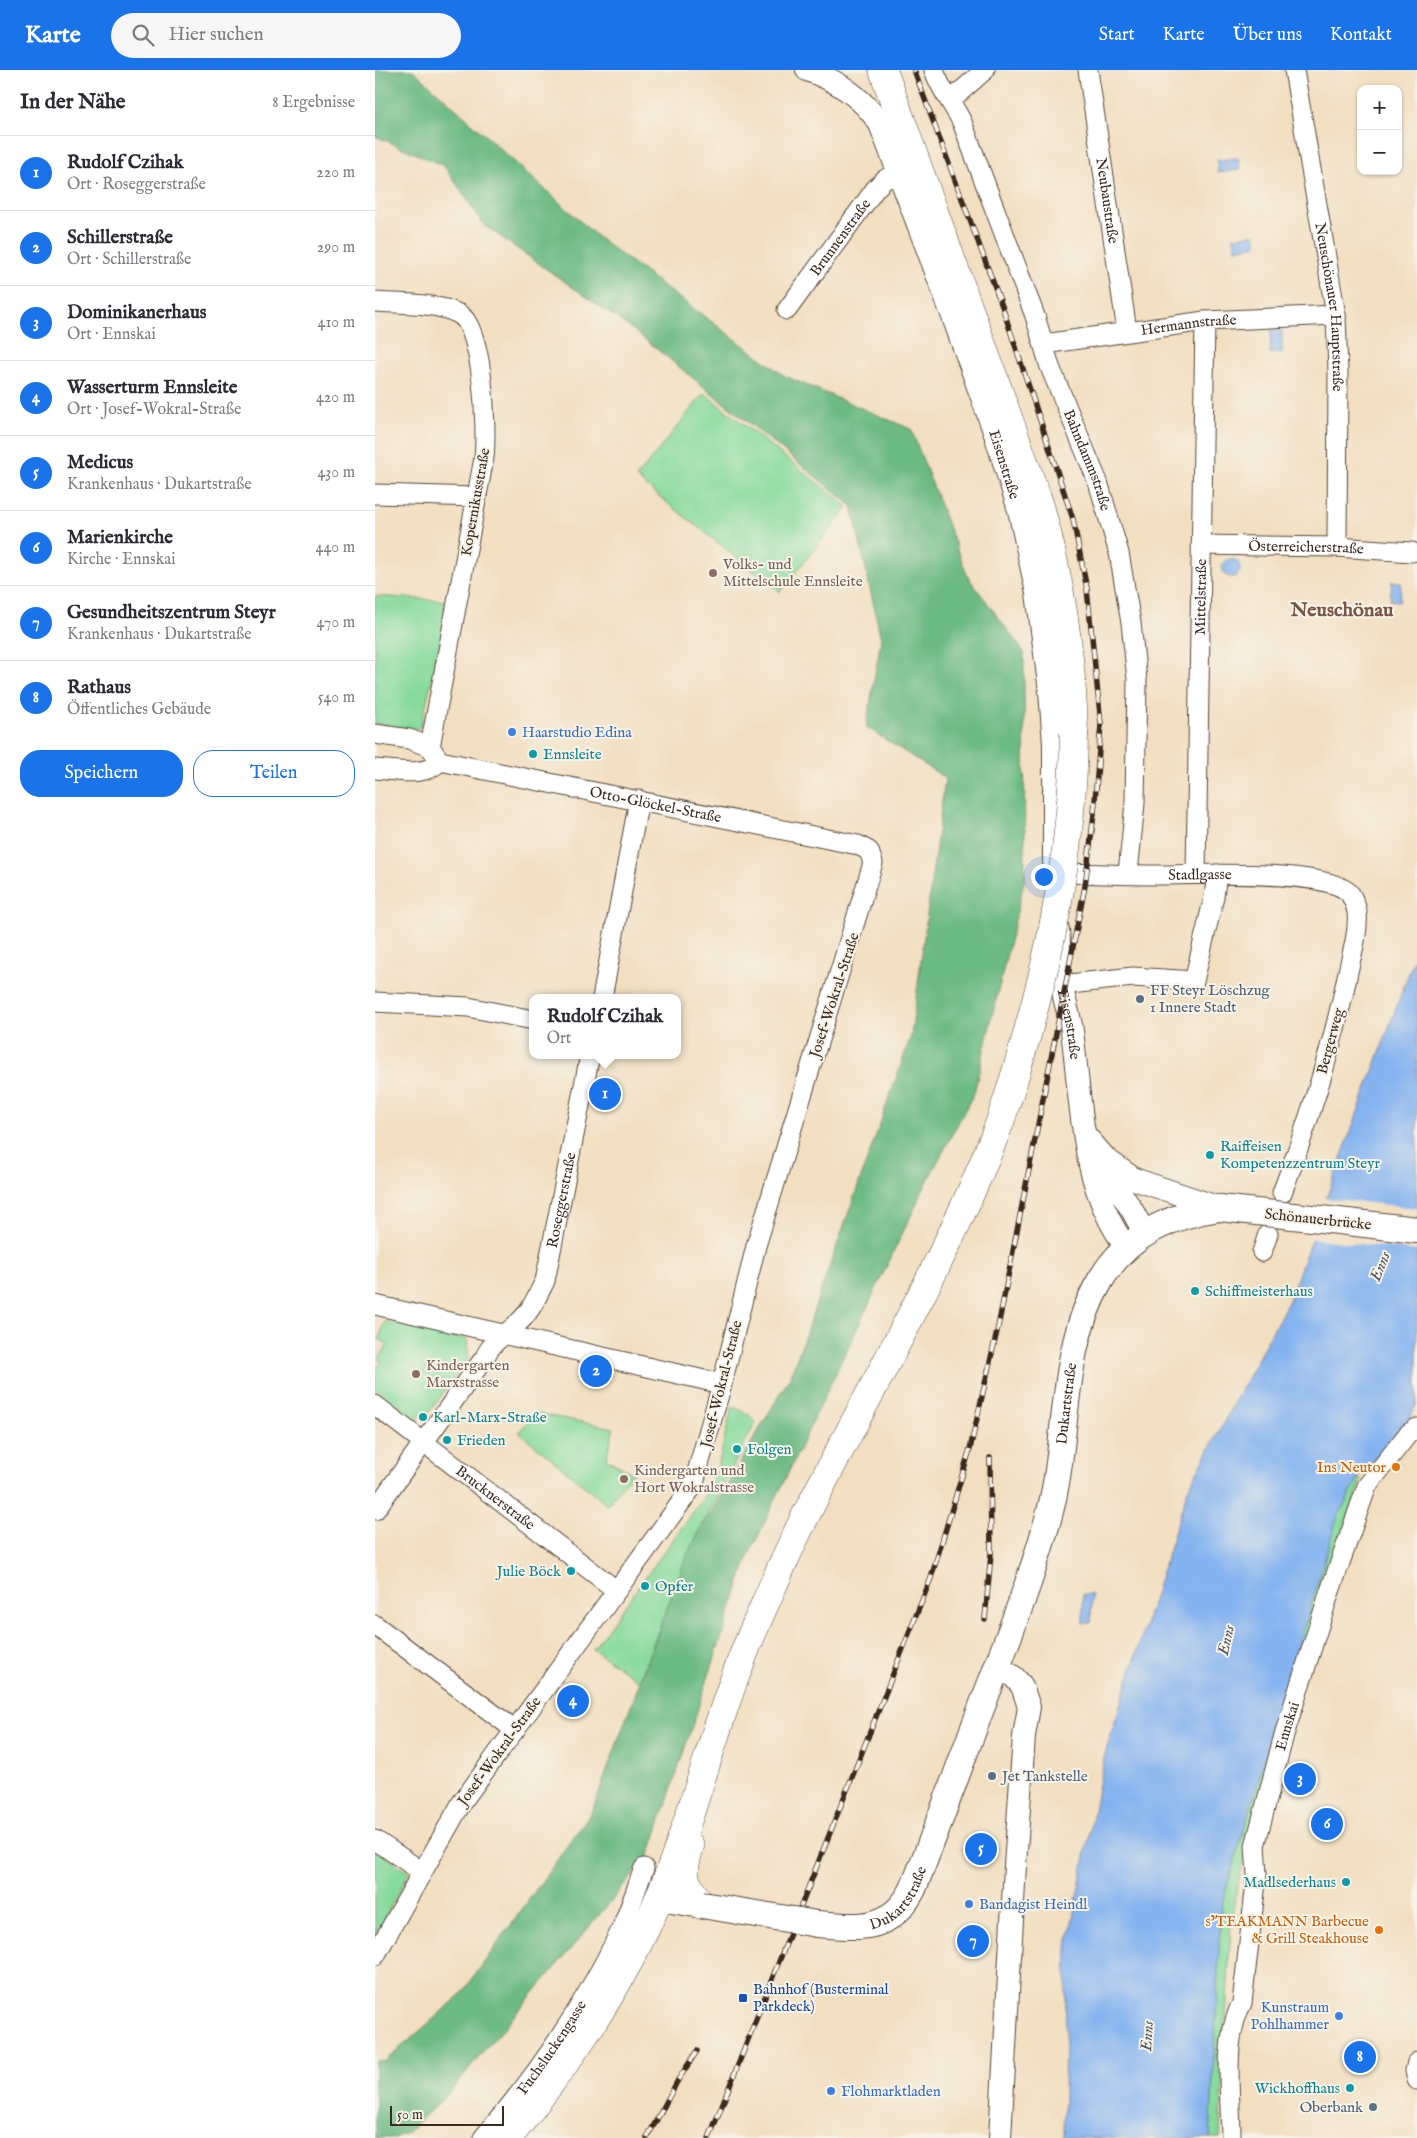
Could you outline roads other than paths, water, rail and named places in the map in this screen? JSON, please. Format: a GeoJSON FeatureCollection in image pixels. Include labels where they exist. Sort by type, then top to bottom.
{"type":"FeatureCollection","features":[{"type":"Feature","properties":{"kind":"main road","name":"Eisenstraße"},"geometry":{"type":"LineString","coordinates":[[508,2138],[557,2075],[602,2009],[622,1974],[659,1898],[729,1690],[757,1622],[810,1507],[946,1244],[972,1190],[1000,1122],[1034,1012],[1060,896],[1071,812],[1075,733],[1065,612],[1051,542],[1041,506],[883,70]]}},
{"type":"Feature","properties":{"kind":"main road","name":"Schönauerbrücke"},"geometry":{"type":"LineString","coordinates":[[1220,1208],[1417,1230]]}},
{"type":"Feature","properties":{"kind":"main road","name":"Dukartstraße"},"geometry":{"type":"LineString","coordinates":[[659,1898],[837,1925],[871,1925],[891,1918],[903,1905],[913,1889],[997,1666],[1049,1517],[1058,1471],[1068,1385],[1085,1317],[1099,1282],[1136,1240],[1180,1216],[1220,1208]]}},
{"type":"Feature","properties":{"kind":"main road"},"geometry":{"type":"LineString","coordinates":[[697,1789],[700,1815],[684,1866],[684,1875],[687,1885],[702,1905]]}},
{"type":"Feature","properties":{"kind":"street","name":"Eisenstraße"},"geometry":{"type":"LineString","coordinates":[[807,70],[833,80],[857,97],[871,110],[887,138],[994,431],[1019,510],[1037,593],[1051,700],[1054,745],[1054,873],[1061,984],[1072,1029],[1079,1107],[1085,1135],[1136,1240]]}},
{"type":"Feature","properties":{"kind":"street","name":"Bahndammstraße"},"geometry":{"type":"LineString","coordinates":[[934,70],[941,89],[951,100],[966,131],[1044,344],[1050,367],[1099,482],[1119,554],[1135,649],[1138,736],[1135,803],[1128,873]]}},
{"type":"Feature","properties":{"kind":"street"},"geometry":{"type":"LineString","coordinates":[[951,100],[985,70]]}},
{"type":"Feature","properties":{"kind":"street","name":"Neubaustraße"},"geometry":{"type":"LineString","coordinates":[[1088,70],[1127,331]]}},
{"type":"Feature","properties":{"kind":"street","name":"Neuschönauer Hauptstraße"},"geometry":{"type":"LineString","coordinates":[[1294,70],[1336,315],[1338,372],[1337,547]]}},
{"type":"Feature","properties":{"kind":"street","name":"Brunnenstraße"},"geometry":{"type":"LineString","coordinates":[[787,310],[876,188],[884,180],[899,171]]}},
{"type":"Feature","properties":{"kind":"street","name":"Kopernikusstraße"},"geometry":{"type":"LineString","coordinates":[[375,302],[429,307],[459,315],[467,322],[476,346],[485,412],[485,453],[435,754]]}},
{"type":"Feature","properties":{"kind":"street","name":"Hermannstraße"},"geometry":{"type":"LineString","coordinates":[[1044,344],[1205,321],[1336,315]]}},
{"type":"Feature","properties":{"kind":"street","name":"Mittelstraße"},"geometry":{"type":"LineString","coordinates":[[1196,873],[1205,321]]}},
{"type":"Feature","properties":{"kind":"street"},"geometry":{"type":"LineString","coordinates":[[375,494],[477,497]]}},
{"type":"Feature","properties":{"kind":"street","name":"Österreicherstraße"},"geometry":{"type":"LineString","coordinates":[[1201,545],[1337,547],[1412,552]]}},
{"type":"Feature","properties":{"kind":"street","name":"Otto-Glöckel-Straße"},"geometry":{"type":"LineString","coordinates":[[375,734],[400,737],[435,754],[639,800],[858,845],[869,851]]}},
{"type":"Feature","properties":{"kind":"street"},"geometry":{"type":"LineString","coordinates":[[375,769],[424,772],[434,768],[435,754]]}},
{"type":"Feature","properties":{"kind":"street"},"geometry":{"type":"LineString","coordinates":[[603,994],[639,800]]}},
{"type":"Feature","properties":{"kind":"street","name":"Josef-Wokral-Straße"},"geometry":{"type":"LineString","coordinates":[[375,1956],[421,1871],[462,1802],[693,1486],[722,1384],[756,1246],[861,907],[873,863],[869,851]]}},
{"type":"Feature","properties":{"kind":"street","name":"Stadlgasse"},"geometry":{"type":"LineString","coordinates":[[1054,873],[1156,875],[1196,873],[1305,878],[1319,880],[1344,888]]}},
{"type":"Feature","properties":{"kind":"street"},"geometry":{"type":"LineString","coordinates":[[1061,984],[1133,977],[1194,982],[1214,897],[1217,874]]}},
{"type":"Feature","properties":{"kind":"street","name":"Bergerweg"},"geometry":{"type":"LineString","coordinates":[[1282,1193],[1309,1120],[1346,982],[1357,912],[1354,902],[1344,888]]}},
{"type":"Feature","properties":{"kind":"street"},"geometry":{"type":"LineString","coordinates":[[375,1002],[468,1008],[529,1019]]}},
{"type":"Feature","properties":{"kind":"street","name":"Roseggerstraße"},"geometry":{"type":"LineString","coordinates":[[505,1333],[527,1314],[545,1280],[589,1059]]}},
{"type":"Feature","properties":{"kind":"street","name":"Eisenstraße"},"geometry":{"type":"LineString","coordinates":[[1085,1135],[1106,1159],[1134,1179],[1220,1208]]}},
{"type":"Feature","properties":{"kind":"street"},"geometry":{"type":"LineString","coordinates":[[1262,1252],[1268,1234]]}},
{"type":"Feature","properties":{"kind":"street"},"geometry":{"type":"LineString","coordinates":[[375,1305],[505,1333],[722,1384]]}},
{"type":"Feature","properties":{"kind":"street"},"geometry":{"type":"LineString","coordinates":[[375,1510],[485,1357],[490,1345],[505,1333]]}},
{"type":"Feature","properties":{"kind":"street","name":"Brucknerstraße"},"geometry":{"type":"LineString","coordinates":[[375,1405],[616,1590]]}},
{"type":"Feature","properties":{"kind":"street","name":"Ennskai"},"geometry":{"type":"LineString","coordinates":[[1231,2138],[1231,2036],[1234,2018],[1242,2003],[1257,1874],[1255,1846],[1262,1818],[1284,1735],[1329,1594],[1367,1486],[1408,1434],[1417,1428]]}},
{"type":"Feature","properties":{"kind":"street"},"geometry":{"type":"LineString","coordinates":[[375,1625],[515,1730]]}},
{"type":"Feature","properties":{"kind":"street"},"geometry":{"type":"LineString","coordinates":[[997,1666],[1014,1677],[1022,1686],[1029,1707],[1024,1736],[1015,1866],[1000,2138]]}},
{"type":"Feature","properties":{"kind":"street"},"geometry":{"type":"LineString","coordinates":[[375,1840],[421,1871]]}},
{"type":"Feature","properties":{"kind":"street","name":"Fuchsluckengasse"},"geometry":{"type":"LineString","coordinates":[[483,2138],[559,2039],[597,1976],[621,1930],[644,1868]]}},
{"type":"Feature","properties":{"kind":"street"},"geometry":{"type":"LineString","coordinates":[[1417,2062],[1415,2071],[1417,2080]]}},
{"type":"Feature","properties":{"kind":"water"},"geometry":{"type":"Polygon","coordinates":[[[1238,158],[1240,170],[1218,173],[1217,160],[1238,158]]]}},
{"type":"Feature","properties":{"kind":"water"},"geometry":{"type":"Polygon","coordinates":[[[1255,234],[1257,245],[1235,249],[1234,237],[1255,234]]]}},
{"type":"Feature","properties":{"kind":"water"},"geometry":{"type":"Polygon","coordinates":[[[1271,330],[1282,330],[1282,353],[1270,353],[1271,330]]]}},
{"type":"Feature","properties":{"kind":"water"},"geometry":{"type":"Polygon","coordinates":[[[1231,559],[1237,562],[1240,568],[1237,574],[1231,577],[1225,574],[1222,568],[1225,562],[1231,559]]]}},
{"type":"Feature","properties":{"kind":"water"},"geometry":{"type":"Polygon","coordinates":[[[1392,581],[1401,582],[1400,601],[1390,600],[1392,581]]]}},
{"type":"Feature","properties":{"kind":"water","name":"Enns"},"geometry":{"type":"Polygon","coordinates":[[[1417,951],[1417,1403],[1409,1420],[1358,1479],[1337,1518],[1221,1906],[1210,2138],[1063,2138],[1067,1948],[1105,1754],[1188,1489],[1289,1300],[1417,951]]]}},
{"type":"Feature","properties":{"kind":"water"},"geometry":{"type":"Polygon","coordinates":[[[1083,1594],[1092,1595],[1091,1623],[1083,1623],[1083,1594]]]}},
{"type":"Feature","properties":{"kind":"railway"},"geometry":{"type":"LineString","coordinates":[[709,2138],[931,1578],[970,1449],[998,1327],[1085,886],[1094,814],[1101,724],[1087,589],[1073,519],[1002,306],[914,70]]}},
{"type":"Feature","properties":{"kind":"railway"},"geometry":{"type":"LineString","coordinates":[[985,1619],[991,1554],[990,1458]]}},
{"type":"Feature","properties":{"kind":"railway"},"geometry":{"type":"LineString","coordinates":[[647,2138],[678,2080],[697,2051]]}},
{"type":"Feature","properties":{"kind":"place","name":"Volks- und Mittelschule Ennsleite"},"geometry":{"type":"Point","coordinates":[713,573]}},
{"type":"Feature","properties":{"kind":"place","name":"Haarstudio Edina"},"geometry":{"type":"Point","coordinates":[512,732]}},
{"type":"Feature","properties":{"kind":"place","name":"Ennsleite"},"geometry":{"type":"Point","coordinates":[533,754]}},
{"type":"Feature","properties":{"kind":"place","name":"FF Steyr Löschzug 1 Innere Stadt"},"geometry":{"type":"Point","coordinates":[1140,999]}},
{"type":"Feature","properties":{"kind":"place","name":"Rudolf Czihak"},"geometry":{"type":"Point","coordinates":[605,1094]}},
{"type":"Feature","properties":{"kind":"place","name":"Raiffeisen Kompetenzzentrum Steyr"},"geometry":{"type":"Point","coordinates":[1210,1155]}},
{"type":"Feature","properties":{"kind":"place","name":"Schiffmeisterhaus"},"geometry":{"type":"Point","coordinates":[1195,1291]}},
{"type":"Feature","properties":{"kind":"place","name":"Schillerstraße"},"geometry":{"type":"Point","coordinates":[596,1371]}},
{"type":"Feature","properties":{"kind":"place","name":"Kindergarten Marxstrasse"},"geometry":{"type":"Point","coordinates":[416,1374]}},
{"type":"Feature","properties":{"kind":"place","name":"Karl-Marx-Straße"},"geometry":{"type":"Point","coordinates":[423,1417]}},
{"type":"Feature","properties":{"kind":"place","name":"Frieden"},"geometry":{"type":"Point","coordinates":[447,1440]}},
{"type":"Feature","properties":{"kind":"place","name":"Folgen"},"geometry":{"type":"Point","coordinates":[737,1449]}},
{"type":"Feature","properties":{"kind":"place","name":"Ins Neutor"},"geometry":{"type":"Point","coordinates":[1396,1467]}},
{"type":"Feature","properties":{"kind":"place","name":"Kindergarten und Hort Wokralstrasse"},"geometry":{"type":"Point","coordinates":[624,1479]}},
{"type":"Feature","properties":{"kind":"place","name":"Julie Böck"},"geometry":{"type":"Point","coordinates":[571,1571]}},
{"type":"Feature","properties":{"kind":"place","name":"Opfer"},"geometry":{"type":"Point","coordinates":[645,1586]}},
{"type":"Feature","properties":{"kind":"place","name":"Wasserturm Ennsleite"},"geometry":{"type":"Point","coordinates":[573,1701]}},
{"type":"Feature","properties":{"kind":"place","name":"Jet Tankstelle"},"geometry":{"type":"Point","coordinates":[992,1776]}},
{"type":"Feature","properties":{"kind":"place","name":"Dominikanerhaus"},"geometry":{"type":"Point","coordinates":[1300,1779]}},
{"type":"Feature","properties":{"kind":"place","name":"Marienkirche"},"geometry":{"type":"Point","coordinates":[1327,1824]}},
{"type":"Feature","properties":{"kind":"place","name":"Medicus"},"geometry":{"type":"Point","coordinates":[981,1849]}},
{"type":"Feature","properties":{"kind":"place","name":"Madlsederhaus"},"geometry":{"type":"Point","coordinates":[1346,1882]}},
{"type":"Feature","properties":{"kind":"place","name":"Bandagist Heindl"},"geometry":{"type":"Point","coordinates":[969,1904]}},
{"type":"Feature","properties":{"kind":"place","name":"s’TEAKMANN Barbecue & Grill Steakhouse"},"geometry":{"type":"Point","coordinates":[1379,1930]}},
{"type":"Feature","properties":{"kind":"place","name":"Gesundheitszentrum Steyr"},"geometry":{"type":"Point","coordinates":[973,1941]}},
{"type":"Feature","properties":{"kind":"place","name":"Bahnhof (Busterminal Parkdeck)"},"geometry":{"type":"Point","coordinates":[743,1998]}},
{"type":"Feature","properties":{"kind":"place","name":"Kunstraum Pohlhammer"},"geometry":{"type":"Point","coordinates":[1339,2016]}},
{"type":"Feature","properties":{"kind":"place","name":"Rathaus"},"geometry":{"type":"Point","coordinates":[1360,2057]}},
{"type":"Feature","properties":{"kind":"place","name":"Wickhoffhaus"},"geometry":{"type":"Point","coordinates":[1350,2088]}},
{"type":"Feature","properties":{"kind":"place","name":"Flohmarktladen"},"geometry":{"type":"Point","coordinates":[831,2091]}},
{"type":"Feature","properties":{"kind":"place","name":"Oberbank"},"geometry":{"type":"Point","coordinates":[1373,2107]}},
{"type":"Feature","properties":{"kind":"district","name":"Neuschönau"},"geometry":{"type":"Point","coordinates":[1342,609]}}]}
